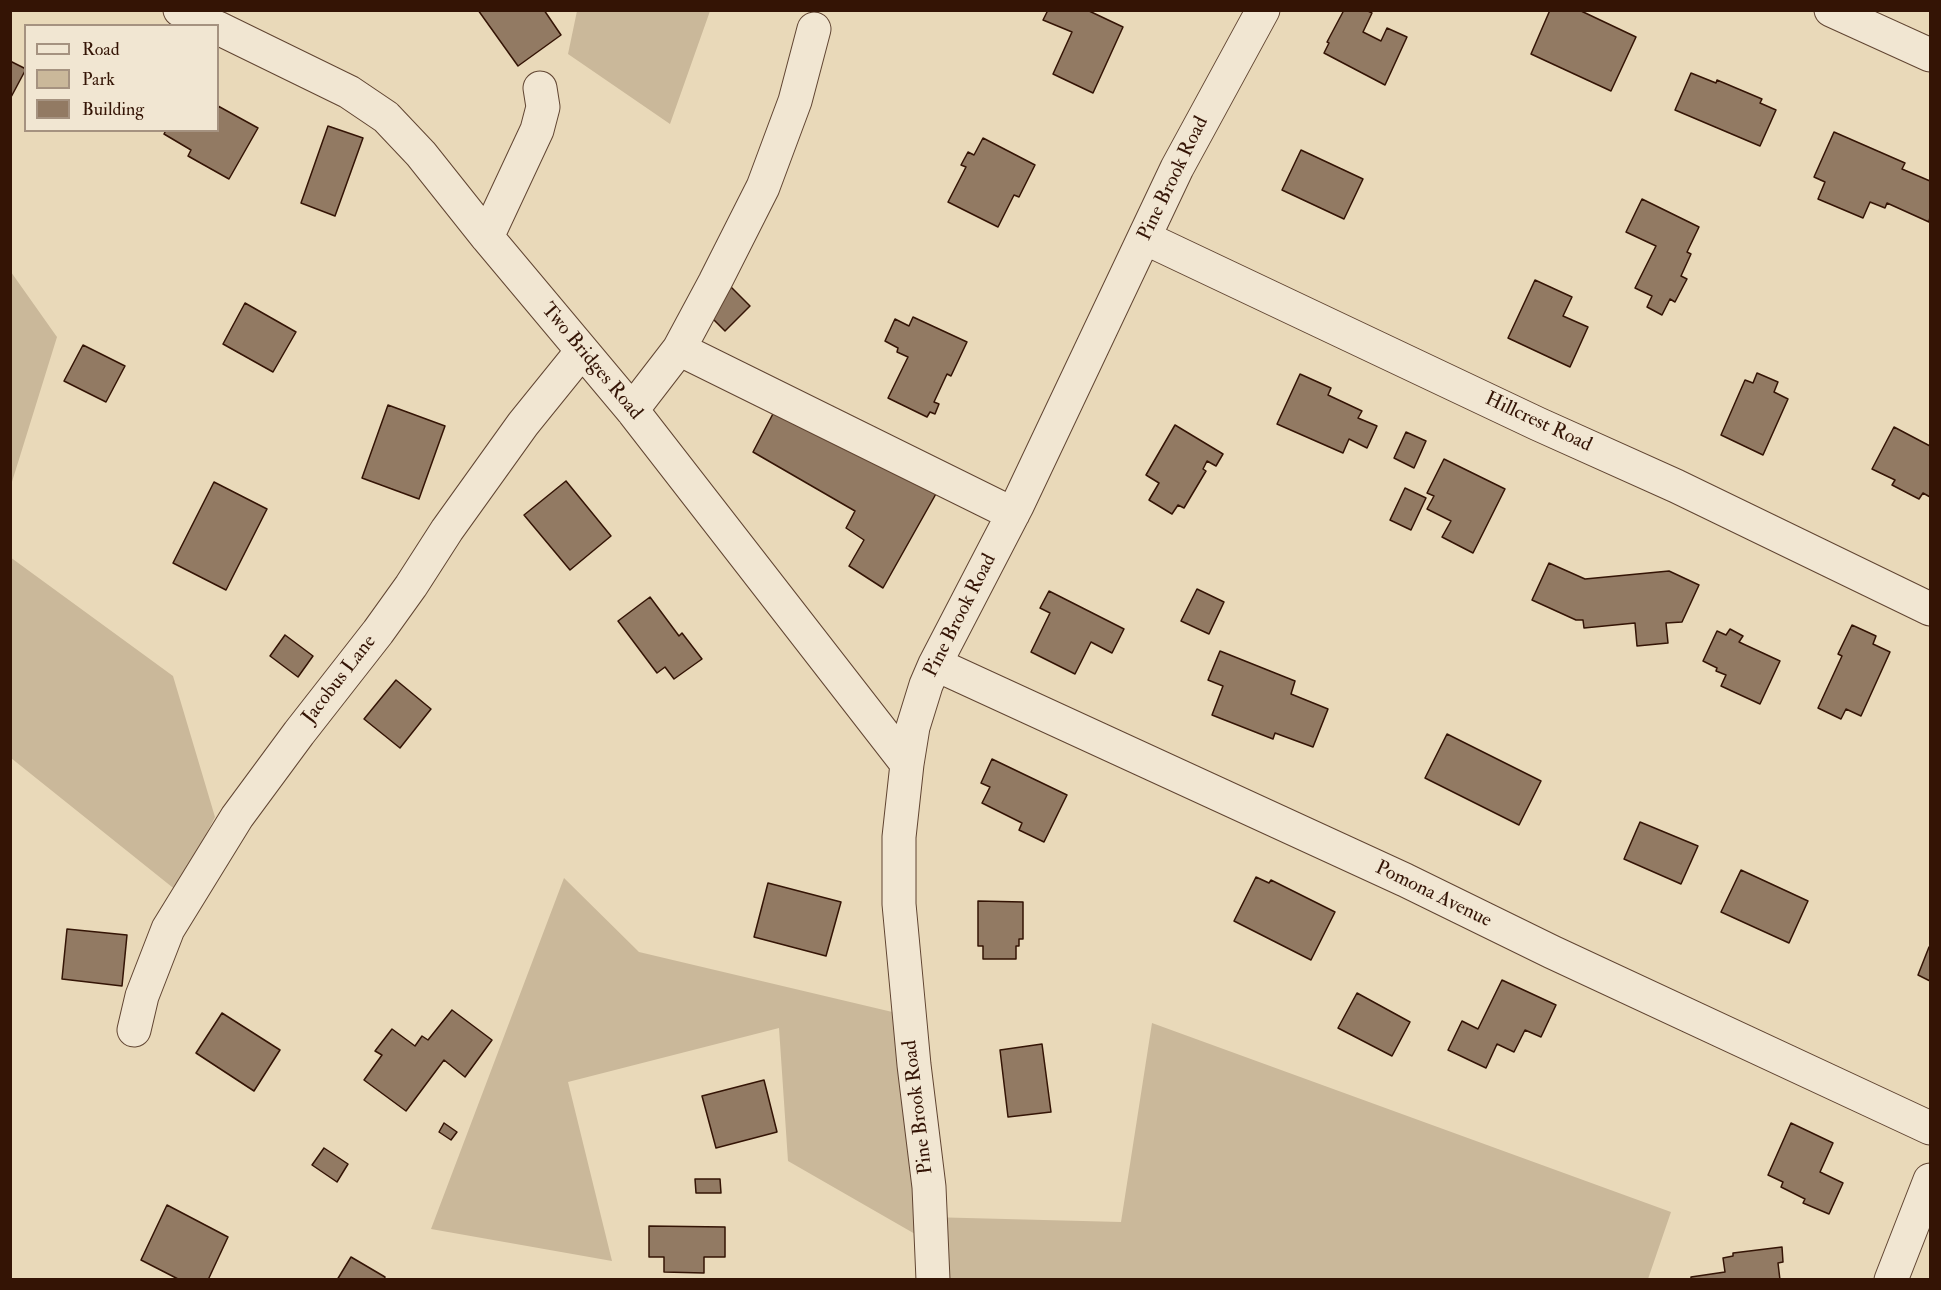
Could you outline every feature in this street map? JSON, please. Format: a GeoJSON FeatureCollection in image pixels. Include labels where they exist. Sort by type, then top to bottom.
{"type":"FeatureCollection","features":[{"type":"Feature","properties":{"kind":"street"},"geometry":{"type":"LineString","coordinates":[[180,10],[208,24]]}},
{"type":"Feature","properties":{"kind":"street","name":"Pine Brook Road"},"geometry":{"type":"LineString","coordinates":[[933,1280],[928,1187],[899,904],[899,837],[913,727],[935,664],[1013,514],[1177,168],[1263,10]]}},
{"type":"Feature","properties":{"kind":"street"},"geometry":{"type":"LineString","coordinates":[[1831,10],[1930,55]]}},
{"type":"Feature","properties":{"kind":"street","name":"Two Bridges Road"},"geometry":{"type":"LineString","coordinates":[[219,28],[349,92],[386,117],[421,154],[487,237],[632,410],[907,765]]}},
{"type":"Feature","properties":{"kind":"street"},"geometry":{"type":"LineString","coordinates":[[632,410],[680,349],[763,187],[795,101],[814,29]]}},
{"type":"Feature","properties":{"kind":"street"},"geometry":{"type":"LineString","coordinates":[[487,237],[537,130],[543,107],[540,88]]}},
{"type":"Feature","properties":{"kind":"street","name":"Hillcrest Road"},"geometry":{"type":"LineString","coordinates":[[1145,238],[1538,424],[1676,486],[1930,609]]}},
{"type":"Feature","properties":{"kind":"street"},"geometry":{"type":"LineString","coordinates":[[680,349],[1013,514]]}},
{"type":"Feature","properties":{"kind":"street","name":"Jacobus Lane"},"geometry":{"type":"LineString","coordinates":[[134,1030],[142,996],[168,930],[237,817],[298,733],[385,622],[523,424],[582,351]]}},
{"type":"Feature","properties":{"kind":"street","name":"Pomona Avenue"},"geometry":{"type":"LineString","coordinates":[[935,664],[1394,875],[1563,957],[1930,1128]]}},
{"type":"Feature","properties":{"kind":"street"},"geometry":{"type":"LineString","coordinates":[[1891,1280],[1930,1180]]}},
{"type":"Feature","properties":{"kind":"green space"},"geometry":{"type":"Polygon","coordinates":[[[577,11],[710,11],[670,124],[568,54],[577,11]]]}},
{"type":"Feature","properties":{"kind":"green space"},"geometry":{"type":"Polygon","coordinates":[[[11,272],[57,337],[11,485],[11,272]]]}},
{"type":"Feature","properties":{"kind":"green space"},"geometry":{"type":"Polygon","coordinates":[[[10,557],[173,676],[215,817],[177,891],[11,758],[10,557]]]}},
{"type":"Feature","properties":{"kind":"green space"},"geometry":{"type":"Polygon","coordinates":[[[564,878],[639,952],[905,1015],[928,1217],[1121,1222],[1152,1023],[1671,1212],[1648,1279],[931,1279],[929,1242],[788,1161],[779,1028],[568,1082],[612,1261],[431,1229],[564,878]]]}},
{"type":"Feature","properties":{"kind":"building"},"geometry":{"type":"Polygon","coordinates":[[[478,10],[544,10],[561,35],[518,66],[478,10]]]}},
{"type":"Feature","properties":{"kind":"building"},"geometry":{"type":"Polygon","coordinates":[[[1048,10],[1087,10],[1123,27],[1093,93],[1053,74],[1072,32],[1043,20],[1048,10]]]}},
{"type":"Feature","properties":{"kind":"building"},"geometry":{"type":"Polygon","coordinates":[[[1344,10],[1366,10],[1372,13],[1363,32],[1381,41],[1387,28],[1407,37],[1385,85],[1324,53],[1329,43],[1327,42],[1344,10]]]}},
{"type":"Feature","properties":{"kind":"building"},"geometry":{"type":"Polygon","coordinates":[[[1550,10],[1579,10],[1636,37],[1611,91],[1531,54],[1550,10]]]}},
{"type":"Feature","properties":{"kind":"building"},"geometry":{"type":"Polygon","coordinates":[[[10,61],[24,68],[24,73],[10,99],[10,61]]]}},
{"type":"Feature","properties":{"kind":"building"},"geometry":{"type":"Polygon","coordinates":[[[1691,73],[1716,83],[1717,80],[1762,99],[1760,103],[1776,110],[1760,146],[1675,110],[1691,73]]]}},
{"type":"Feature","properties":{"kind":"building"},"geometry":{"type":"Polygon","coordinates":[[[219,107],[258,128],[229,179],[188,156],[191,150],[164,134],[165,132],[219,132],[219,107]]]}},
{"type":"Feature","properties":{"kind":"building"},"geometry":{"type":"Polygon","coordinates":[[[328,126],[363,138],[335,216],[301,203],[328,126]]]}},
{"type":"Feature","properties":{"kind":"building"},"geometry":{"type":"Polygon","coordinates":[[[1834,132],[1905,163],[1902,169],[1930,181],[1929,222],[1887,203],[1885,208],[1870,202],[1863,218],[1818,199],[1825,182],[1814,177],[1834,132]]]}},
{"type":"Feature","properties":{"kind":"building"},"geometry":{"type":"Polygon","coordinates":[[[983,138],[1035,165],[1019,197],[1014,195],[998,227],[948,202],[966,167],[961,165],[968,152],[974,155],[983,138]]]}},
{"type":"Feature","properties":{"kind":"building"},"geometry":{"type":"Polygon","coordinates":[[[1301,150],[1363,179],[1344,219],[1282,190],[1301,150]]]}},
{"type":"Feature","properties":{"kind":"building"},"geometry":{"type":"Polygon","coordinates":[[[1642,199],[1699,227],[1687,252],[1691,254],[1681,276],[1687,279],[1675,302],[1670,299],[1662,315],[1647,307],[1652,296],[1635,288],[1656,246],[1626,232],[1642,199]]]}},
{"type":"Feature","properties":{"kind":"building"},"geometry":{"type":"Polygon","coordinates":[[[1535,280],[1572,297],[1563,316],[1588,327],[1570,367],[1508,338],[1535,280]]]}},
{"type":"Feature","properties":{"kind":"building"},"geometry":{"type":"Polygon","coordinates":[[[730,286],[750,306],[725,331],[705,311],[730,286]]]}},
{"type":"Feature","properties":{"kind":"building"},"geometry":{"type":"Polygon","coordinates":[[[245,303],[296,332],[273,372],[223,344],[245,303]]]}},
{"type":"Feature","properties":{"kind":"building"},"geometry":{"type":"Polygon","coordinates":[[[913,317],[967,342],[951,376],[947,374],[934,402],[939,404],[935,414],[930,412],[927,417],[888,398],[908,357],[897,352],[898,348],[885,341],[895,319],[909,326],[913,317]]]}},
{"type":"Feature","properties":{"kind":"building"},"geometry":{"type":"Polygon","coordinates":[[[83,345],[125,366],[106,402],[64,381],[83,345]]]}},
{"type":"Feature","properties":{"kind":"building"},"geometry":{"type":"Polygon","coordinates":[[[1757,373],[1778,382],[1774,392],[1788,399],[1763,455],[1721,435],[1745,380],[1753,383],[1757,373]]]}},
{"type":"Feature","properties":{"kind":"building"},"geometry":{"type":"Polygon","coordinates":[[[1300,374],[1331,388],[1328,395],[1362,411],[1358,418],[1377,426],[1367,448],[1349,439],[1343,453],[1277,424],[1300,374]]]}},
{"type":"Feature","properties":{"kind":"building"},"geometry":{"type":"Polygon","coordinates":[[[388,405],[445,426],[419,499],[362,478],[388,405]]]}},
{"type":"Feature","properties":{"kind":"building"},"geometry":{"type":"Polygon","coordinates":[[[776,408],[937,492],[883,588],[849,566],[864,540],[846,528],[855,511],[753,452],[776,408]]]}},
{"type":"Feature","properties":{"kind":"building"},"geometry":{"type":"Polygon","coordinates":[[[1175,425],[1223,454],[1216,466],[1207,461],[1203,469],[1206,471],[1184,508],[1178,505],[1172,514],[1149,500],[1159,483],[1146,475],[1175,425]]]}},
{"type":"Feature","properties":{"kind":"building"},"geometry":{"type":"Polygon","coordinates":[[[1894,427],[1930,446],[1930,497],[1923,493],[1919,499],[1892,485],[1895,480],[1872,469],[1894,427]]]}},
{"type":"Feature","properties":{"kind":"building"},"geometry":{"type":"Polygon","coordinates":[[[1406,432],[1426,441],[1414,468],[1394,458],[1406,432]]]}},
{"type":"Feature","properties":{"kind":"building"},"geometry":{"type":"Polygon","coordinates":[[[1444,459],[1505,489],[1473,553],[1442,537],[1451,521],[1427,509],[1434,496],[1427,493],[1444,459]]]}},
{"type":"Feature","properties":{"kind":"building"},"geometry":{"type":"Polygon","coordinates":[[[566,481],[611,536],[570,570],[524,515],[566,481]]]}},
{"type":"Feature","properties":{"kind":"building"},"geometry":{"type":"Polygon","coordinates":[[[214,482],[267,509],[226,590],[173,563],[214,482]]]}},
{"type":"Feature","properties":{"kind":"building"},"geometry":{"type":"Polygon","coordinates":[[[1405,488],[1426,498],[1411,530],[1390,520],[1405,488]]]}},
{"type":"Feature","properties":{"kind":"building"},"geometry":{"type":"Polygon","coordinates":[[[1549,563],[1585,579],[1669,571],[1699,585],[1682,622],[1666,623],[1668,643],[1637,646],[1635,623],[1584,628],[1583,620],[1576,620],[1532,600],[1549,563]]]}},
{"type":"Feature","properties":{"kind":"building"},"geometry":{"type":"Polygon","coordinates":[[[1197,589],[1224,602],[1209,634],[1181,621],[1197,589]]]}},
{"type":"Feature","properties":{"kind":"building"},"geometry":{"type":"Polygon","coordinates":[[[1049,591],[1124,629],[1112,653],[1091,642],[1075,674],[1031,652],[1050,613],[1040,608],[1049,591]]]}},
{"type":"Feature","properties":{"kind":"building"},"geometry":{"type":"Polygon","coordinates":[[[650,597],[679,636],[682,633],[702,659],[674,679],[665,667],[657,673],[618,621],[650,597]]]}},
{"type":"Feature","properties":{"kind":"building"},"geometry":{"type":"Polygon","coordinates":[[[1852,625],[1876,636],[1873,644],[1890,652],[1861,716],[1846,709],[1841,719],[1818,708],[1842,656],[1838,654],[1852,625]]]}},
{"type":"Feature","properties":{"kind":"building"},"geometry":{"type":"Polygon","coordinates":[[[1730,629],[1743,636],[1739,642],[1780,661],[1760,704],[1721,686],[1726,675],[1703,661],[1717,631],[1726,635],[1730,629]]]}},
{"type":"Feature","properties":{"kind":"building"},"geometry":{"type":"Polygon","coordinates":[[[285,635],[313,656],[298,677],[270,656],[285,635]]]}},
{"type":"Feature","properties":{"kind":"building"},"geometry":{"type":"Polygon","coordinates":[[[1220,651],[1295,681],[1291,694],[1328,709],[1313,747],[1275,733],[1273,739],[1212,715],[1223,686],[1208,680],[1220,651]]]}},
{"type":"Feature","properties":{"kind":"building"},"geometry":{"type":"Polygon","coordinates":[[[396,680],[431,709],[400,748],[364,719],[396,680]]]}},
{"type":"Feature","properties":{"kind":"building"},"geometry":{"type":"Polygon","coordinates":[[[1447,734],[1541,781],[1519,825],[1425,778],[1447,734]]]}},
{"type":"Feature","properties":{"kind":"building"},"geometry":{"type":"Polygon","coordinates":[[[992,759],[1067,795],[1044,842],[1019,830],[1022,823],[982,803],[990,787],[981,783],[992,759]]]}},
{"type":"Feature","properties":{"kind":"building"},"geometry":{"type":"Polygon","coordinates":[[[1640,822],[1698,846],[1681,884],[1624,859],[1640,822]]]}},
{"type":"Feature","properties":{"kind":"building"},"geometry":{"type":"Polygon","coordinates":[[[1741,870],[1808,901],[1789,943],[1721,912],[1741,870]]]}},
{"type":"Feature","properties":{"kind":"building"},"geometry":{"type":"Polygon","coordinates":[[[1256,877],[1269,883],[1271,880],[1335,912],[1311,960],[1234,921],[1256,877]]]}},
{"type":"Feature","properties":{"kind":"building"},"geometry":{"type":"Polygon","coordinates":[[[768,883],[841,902],[826,956],[754,937],[768,883]]]}},
{"type":"Feature","properties":{"kind":"building"},"geometry":{"type":"Polygon","coordinates":[[[978,901],[1023,902],[1023,939],[1019,939],[1019,946],[1016,946],[1016,959],[983,959],[983,946],[978,946],[978,901]]]}},
{"type":"Feature","properties":{"kind":"building"},"geometry":{"type":"Polygon","coordinates":[[[67,929],[127,935],[122,986],[62,979],[67,929]]]}},
{"type":"Feature","properties":{"kind":"building"},"geometry":{"type":"Polygon","coordinates":[[[1930,948],[1930,981],[1918,975],[1930,948]]]}},
{"type":"Feature","properties":{"kind":"building"},"geometry":{"type":"Polygon","coordinates":[[[1502,980],[1556,1005],[1541,1037],[1525,1030],[1514,1052],[1497,1044],[1486,1068],[1448,1050],[1462,1021],[1478,1029],[1502,980]]]}},
{"type":"Feature","properties":{"kind":"building"},"geometry":{"type":"Polygon","coordinates":[[[1357,993],[1410,1022],[1392,1056],[1338,1028],[1357,993]]]}},
{"type":"Feature","properties":{"kind":"building"},"geometry":{"type":"Polygon","coordinates":[[[452,1010],[492,1040],[465,1077],[444,1060],[406,1111],[364,1080],[382,1055],[375,1051],[392,1029],[415,1046],[422,1036],[428,1040],[452,1010]]]}},
{"type":"Feature","properties":{"kind":"building"},"geometry":{"type":"Polygon","coordinates":[[[222,1013],[280,1050],[254,1091],[196,1053],[222,1013]]]}},
{"type":"Feature","properties":{"kind":"building"},"geometry":{"type":"Polygon","coordinates":[[[1042,1044],[1051,1112],[1008,1117],[1000,1050],[1042,1044]]]}},
{"type":"Feature","properties":{"kind":"building"},"geometry":{"type":"Polygon","coordinates":[[[764,1080],[777,1132],[716,1148],[702,1096],[764,1080]]]}},
{"type":"Feature","properties":{"kind":"building"},"geometry":{"type":"Polygon","coordinates":[[[444,1123],[457,1132],[451,1140],[439,1132],[444,1123]]]}},
{"type":"Feature","properties":{"kind":"building"},"geometry":{"type":"Polygon","coordinates":[[[1791,1123],[1833,1143],[1820,1172],[1843,1183],[1829,1214],[1803,1203],[1805,1199],[1781,1187],[1783,1182],[1768,1175],[1791,1123]]]}},
{"type":"Feature","properties":{"kind":"building"},"geometry":{"type":"Polygon","coordinates":[[[324,1148],[348,1164],[337,1182],[312,1165],[324,1148]]]}},
{"type":"Feature","properties":{"kind":"building"},"geometry":{"type":"Polygon","coordinates":[[[695,1179],[720,1179],[721,1193],[696,1193],[695,1179]]]}},
{"type":"Feature","properties":{"kind":"building"},"geometry":{"type":"Polygon","coordinates":[[[167,1205],[228,1237],[208,1280],[180,1280],[141,1260],[167,1205]]]}},
{"type":"Feature","properties":{"kind":"building"},"geometry":{"type":"Polygon","coordinates":[[[649,1226],[725,1227],[725,1257],[704,1257],[704,1273],[664,1272],[664,1257],[649,1257],[649,1226]]]}},
{"type":"Feature","properties":{"kind":"building"},"geometry":{"type":"Polygon","coordinates":[[[1782,1247],[1783,1262],[1778,1263],[1780,1280],[1691,1280],[1691,1277],[1725,1272],[1723,1258],[1733,1256],[1733,1253],[1782,1247]]]}},
{"type":"Feature","properties":{"kind":"building"},"geometry":{"type":"Polygon","coordinates":[[[351,1257],[385,1277],[384,1280],[337,1280],[351,1257]]]}}]}
